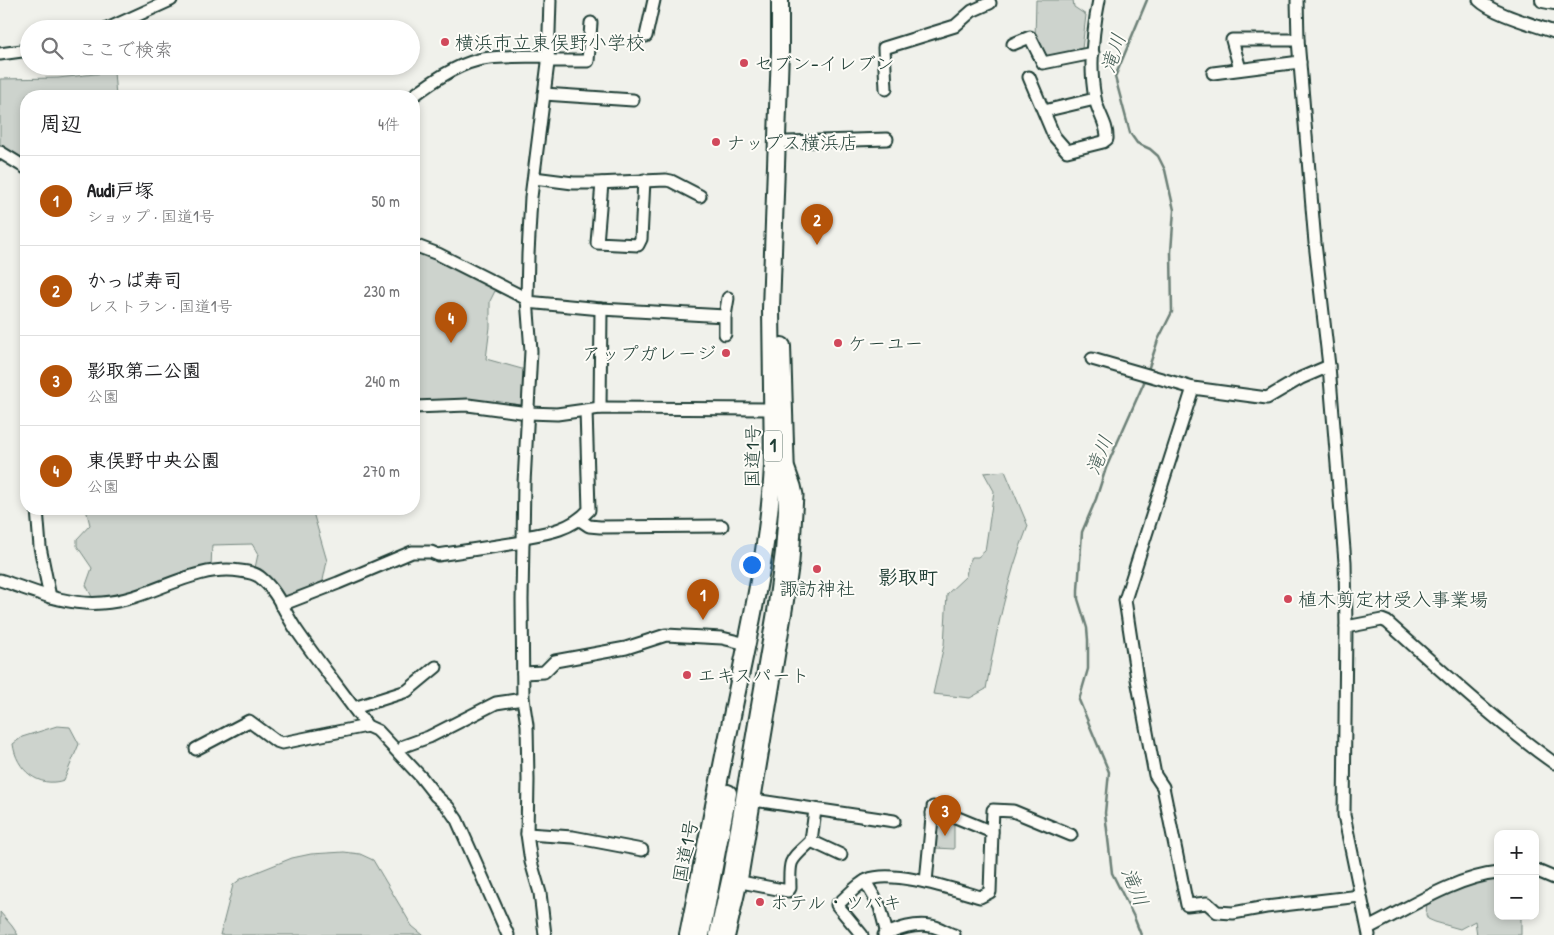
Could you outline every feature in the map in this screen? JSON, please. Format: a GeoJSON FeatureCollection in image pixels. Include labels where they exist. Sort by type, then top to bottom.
{"type":"FeatureCollection","features":[{"type":"Feature","properties":{"kind":"highway","name":"国道1号"},"geometry":{"type":"LineString","coordinates":[[690,935],[698,885],[747,644],[770,514],[773,466],[771,284],[780,51],[780,0]]}},
{"type":"Feature","properties":{"kind":"highway","name":"国道1号"},"geometry":{"type":"LineString","coordinates":[[718,935],[731,876],[781,581],[786,530],[781,305],[790,0]]}},
{"type":"Feature","properties":{"kind":"highway","name":"1"},"geometry":{"type":"LineString","coordinates":[[701,935],[778,529],[785,464]]}},
{"type":"Feature","properties":{"kind":"main road"},"geometry":{"type":"LineString","coordinates":[[1542,0],[1554,2]]}},
{"type":"Feature","properties":{"kind":"street"},"geometry":{"type":"LineString","coordinates":[[127,20],[171,0]]}},
{"type":"Feature","properties":{"kind":"street"},"geometry":{"type":"LineString","coordinates":[[545,935],[540,893],[531,862],[527,834],[527,725],[523,699],[524,483],[532,351],[527,300],[528,254],[534,178],[548,58],[550,0]]}},
{"type":"Feature","properties":{"kind":"street"},"geometry":{"type":"LineString","coordinates":[[646,36],[654,0]]}},
{"type":"Feature","properties":{"kind":"street"},"geometry":{"type":"LineString","coordinates":[[1029,77],[1054,136],[1067,151],[1103,142],[1107,139],[1106,128],[1095,99],[1093,53],[1098,0]]}},
{"type":"Feature","properties":{"kind":"street"},"geometry":{"type":"LineString","coordinates":[[1297,0],[1298,40],[1315,243],[1329,366],[1345,562],[1344,815],[1369,931],[1433,895],[1470,879],[1494,873]]}},
{"type":"Feature","properties":{"kind":"street"},"geometry":{"type":"LineString","coordinates":[[1479,0],[1483,4],[1502,13],[1554,32]]}},
{"type":"Feature","properties":{"kind":"street"},"geometry":{"type":"LineString","coordinates":[[886,89],[884,48],[956,26],[972,11],[990,3]]}},
{"type":"Feature","properties":{"kind":"street"},"geometry":{"type":"LineString","coordinates":[[420,91],[467,63],[491,58],[548,58],[588,61],[590,23]]}},
{"type":"Feature","properties":{"kind":"street"},"geometry":{"type":"LineString","coordinates":[[1013,44],[1030,37],[1043,63],[1093,53]]}},
{"type":"Feature","properties":{"kind":"street"},"geometry":{"type":"LineString","coordinates":[[1240,69],[1232,40],[1298,40]]}},
{"type":"Feature","properties":{"kind":"street"},"geometry":{"type":"LineString","coordinates":[[0,54],[20,51]]}},
{"type":"Feature","properties":{"kind":"street"},"geometry":{"type":"LineString","coordinates":[[1213,73],[1300,62]]}},
{"type":"Feature","properties":{"kind":"street"},"geometry":{"type":"LineString","coordinates":[[544,94],[633,100]]}},
{"type":"Feature","properties":{"kind":"street"},"geometry":{"type":"LineString","coordinates":[[1044,111],[1095,99]]}},
{"type":"Feature","properties":{"kind":"street"},"geometry":{"type":"LineString","coordinates":[[787,142],[887,139]]}},
{"type":"Feature","properties":{"kind":"street"},"geometry":{"type":"LineString","coordinates":[[0,152],[20,164]]}},
{"type":"Feature","properties":{"kind":"street"},"geometry":{"type":"LineString","coordinates":[[534,178],[573,183],[644,180],[671,181],[700,196]]}},
{"type":"Feature","properties":{"kind":"street"},"geometry":{"type":"LineString","coordinates":[[602,183],[597,243],[638,245],[641,239],[644,180]]}},
{"type":"Feature","properties":{"kind":"street"},"geometry":{"type":"LineString","coordinates":[[420,247],[438,254],[527,300],[600,309],[725,316]]}},
{"type":"Feature","properties":{"kind":"street"},"geometry":{"type":"LineString","coordinates":[[725,334],[728,298]]}},
{"type":"Feature","properties":{"kind":"street"},"geometry":{"type":"LineString","coordinates":[[600,309],[600,408]]}},
{"type":"Feature","properties":{"kind":"street"},"geometry":{"type":"LineString","coordinates":[[1092,359],[1193,388],[1267,398],[1301,378],[1329,366]]}},
{"type":"Feature","properties":{"kind":"street"},"geometry":{"type":"LineString","coordinates":[[1193,388],[1125,600],[1137,679],[1155,775],[1163,787],[1187,905],[1207,903],[1217,912],[1233,913],[1266,907],[1360,896]]}},
{"type":"Feature","properties":{"kind":"street"},"geometry":{"type":"LineString","coordinates":[[420,408],[468,405],[528,414],[557,414],[600,408],[772,409]]}},
{"type":"Feature","properties":{"kind":"street"},"geometry":{"type":"LineString","coordinates":[[281,605],[412,552],[431,552],[438,555],[524,539],[568,527],[580,520],[589,510],[586,410]]}},
{"type":"Feature","properties":{"kind":"street"},"geometry":{"type":"LineString","coordinates":[[729,935],[741,882],[793,561],[796,494],[791,474],[785,464]]}},
{"type":"Feature","properties":{"kind":"street"},"geometry":{"type":"LineString","coordinates":[[37,515],[40,547],[50,597]]}},
{"type":"Feature","properties":{"kind":"street"},"geometry":{"type":"LineString","coordinates":[[580,520],[588,526],[600,527],[722,526]]}},
{"type":"Feature","properties":{"kind":"street"},"geometry":{"type":"LineString","coordinates":[[0,580],[50,597],[101,604],[121,601],[185,577],[224,568],[248,572],[260,577],[269,586],[297,632],[366,726],[378,731],[448,807],[457,820],[508,935]]}},
{"type":"Feature","properties":{"kind":"street"},"geometry":{"type":"LineString","coordinates":[[1346,627],[1382,620],[1387,622],[1516,735],[1554,763]]}},
{"type":"Feature","properties":{"kind":"street"},"geometry":{"type":"LineString","coordinates":[[523,673],[544,672],[555,661],[626,648],[666,635],[722,638],[747,644]]}},
{"type":"Feature","properties":{"kind":"street"},"geometry":{"type":"LineString","coordinates":[[354,708],[407,691],[436,667]]}},
{"type":"Feature","properties":{"kind":"street"},"geometry":{"type":"LineString","coordinates":[[404,746],[436,733],[496,703],[523,699]]}},
{"type":"Feature","properties":{"kind":"street"},"geometry":{"type":"LineString","coordinates":[[196,749],[249,721],[276,741],[282,743],[366,726]]}},
{"type":"Feature","properties":{"kind":"street"},"geometry":{"type":"LineString","coordinates":[[754,800],[894,822]]}},
{"type":"Feature","properties":{"kind":"street"},"geometry":{"type":"LineString","coordinates":[[741,882],[788,891],[790,888],[790,866],[794,857],[811,841],[815,810]]}},
{"type":"Feature","properties":{"kind":"street"},"geometry":{"type":"LineString","coordinates":[[926,882],[932,810],[953,816],[992,832]]}},
{"type":"Feature","properties":{"kind":"street"},"geometry":{"type":"LineString","coordinates":[[862,935],[837,905],[865,880],[881,876],[926,882],[980,898],[990,892],[993,810],[1013,811],[1071,836]]}},
{"type":"Feature","properties":{"kind":"street"},"geometry":{"type":"LineString","coordinates":[[527,834],[573,837],[642,850]]}},
{"type":"Feature","properties":{"kind":"street"},"geometry":{"type":"LineString","coordinates":[[811,841],[841,855]]}},
{"type":"Feature","properties":{"kind":"street"},"geometry":{"type":"LineString","coordinates":[[1539,872],[1554,878]]}},
{"type":"Feature","properties":{"kind":"street"},"geometry":{"type":"LineString","coordinates":[[865,880],[880,907],[885,934],[914,925],[932,926],[954,935]]}},
{"type":"Feature","properties":{"kind":"shaded area"},"geometry":{"type":"Polygon","coordinates":[[[1036,0],[1073,0],[1074,7],[1086,15],[1082,49],[1065,56],[1045,60],[1035,39],[1036,0]]]}},
{"type":"Feature","properties":{"kind":"shaded area"},"geometry":{"type":"Polygon","coordinates":[[[86,75],[114,75],[116,90],[20,90],[20,160],[0,150],[0,79],[58,78],[86,75]]]}},
{"type":"Feature","properties":{"kind":"shaded area"},"geometry":{"type":"Polygon","coordinates":[[[420,248],[497,287],[490,301],[490,327],[486,359],[529,371],[529,407],[420,407],[420,248]]]}},
{"type":"Feature","properties":{"kind":"shaded area"},"geometry":{"type":"Polygon","coordinates":[[[1005,471],[1028,526],[1008,586],[986,689],[970,698],[933,694],[944,645],[947,594],[966,576],[972,557],[978,557],[985,551],[994,491],[984,473],[1005,471]]]}},
{"type":"Feature","properties":{"kind":"shaded area"},"geometry":{"type":"Polygon","coordinates":[[[88,515],[314,515],[327,561],[322,585],[283,597],[272,582],[255,568],[258,554],[252,544],[212,545],[211,567],[190,570],[120,595],[93,599],[86,585],[92,568],[77,546],[77,539],[90,525],[88,515]]]}},
{"type":"Feature","properties":{"kind":"shaded area"},"geometry":{"type":"Polygon","coordinates":[[[57,726],[70,727],[79,744],[64,780],[45,782],[30,775],[24,769],[15,753],[13,744],[22,737],[57,726]]]}},
{"type":"Feature","properties":{"kind":"shaded area"},"geometry":{"type":"Polygon","coordinates":[[[936,817],[954,819],[954,849],[935,848],[936,817]]]}},
{"type":"Feature","properties":{"kind":"shaded area"},"geometry":{"type":"Polygon","coordinates":[[[344,852],[360,854],[373,860],[412,926],[423,935],[220,935],[233,885],[242,878],[292,858],[311,854],[344,852]]]}},
{"type":"Feature","properties":{"kind":"shaded area"},"geometry":{"type":"Polygon","coordinates":[[[1494,877],[1494,920],[1521,920],[1521,935],[1477,935],[1475,921],[1460,929],[1428,919],[1426,915],[1427,901],[1460,886],[1494,877]]]}},
{"type":"Feature","properties":{"kind":"shaded area"},"geometry":{"type":"Polygon","coordinates":[[[0,912],[12,926],[18,935],[0,935],[0,912]]]}},
{"type":"Feature","properties":{"kind":"waterway","name":"滝川"},"geometry":{"type":"LineString","coordinates":[[1147,0],[1115,77],[1130,133],[1137,143],[1150,149],[1158,156],[1165,170],[1174,210],[1171,252],[1172,312],[1158,340],[1148,370]]}},
{"type":"Feature","properties":{"kind":"waterway","name":"滝川"},"geometry":{"type":"LineString","coordinates":[[1141,935],[1112,873],[1105,813],[1109,772],[1079,700],[1088,669],[1088,640],[1087,628],[1078,599],[1078,590],[1082,532],[1096,499],[1106,468],[1146,378]]}},
{"type":"Feature","properties":{"kind":"place","name":"横浜市立東俣野小学校"},"geometry":{"type":"Point","coordinates":[445,42]}},
{"type":"Feature","properties":{"kind":"place","name":"セブン-イレブン"},"geometry":{"type":"Point","coordinates":[744,63]}},
{"type":"Feature","properties":{"kind":"place","name":"ナップス横浜店"},"geometry":{"type":"Point","coordinates":[716,142]}},
{"type":"Feature","properties":{"kind":"place","name":"かっぱ寿司"},"geometry":{"type":"Point","coordinates":[817,245]}},
{"type":"Feature","properties":{"kind":"place","name":"東俣野中央公園"},"geometry":{"type":"Point","coordinates":[451,343]}},
{"type":"Feature","properties":{"kind":"place","name":"ケーユー"},"geometry":{"type":"Point","coordinates":[838,343]}},
{"type":"Feature","properties":{"kind":"place","name":"アップガレージ"},"geometry":{"type":"Point","coordinates":[726,353]}},
{"type":"Feature","properties":{"kind":"place","name":"諏訪神社"},"geometry":{"type":"Point","coordinates":[817,569]}},
{"type":"Feature","properties":{"kind":"place","name":"植木剪定材受入事業場"},"geometry":{"type":"Point","coordinates":[1288,599]}},
{"type":"Feature","properties":{"kind":"place","name":"Audi戸塚"},"geometry":{"type":"Point","coordinates":[703,620]}},
{"type":"Feature","properties":{"kind":"place","name":"エキスパート"},"geometry":{"type":"Point","coordinates":[687,675]}},
{"type":"Feature","properties":{"kind":"place","name":"影取第二公園"},"geometry":{"type":"Point","coordinates":[945,836]}},
{"type":"Feature","properties":{"kind":"place","name":"ホテル・ツバキ"},"geometry":{"type":"Point","coordinates":[760,902]}},
{"type":"Feature","properties":{"kind":"district","name":"影取町"},"geometry":{"type":"Point","coordinates":[908,577]}}]}
